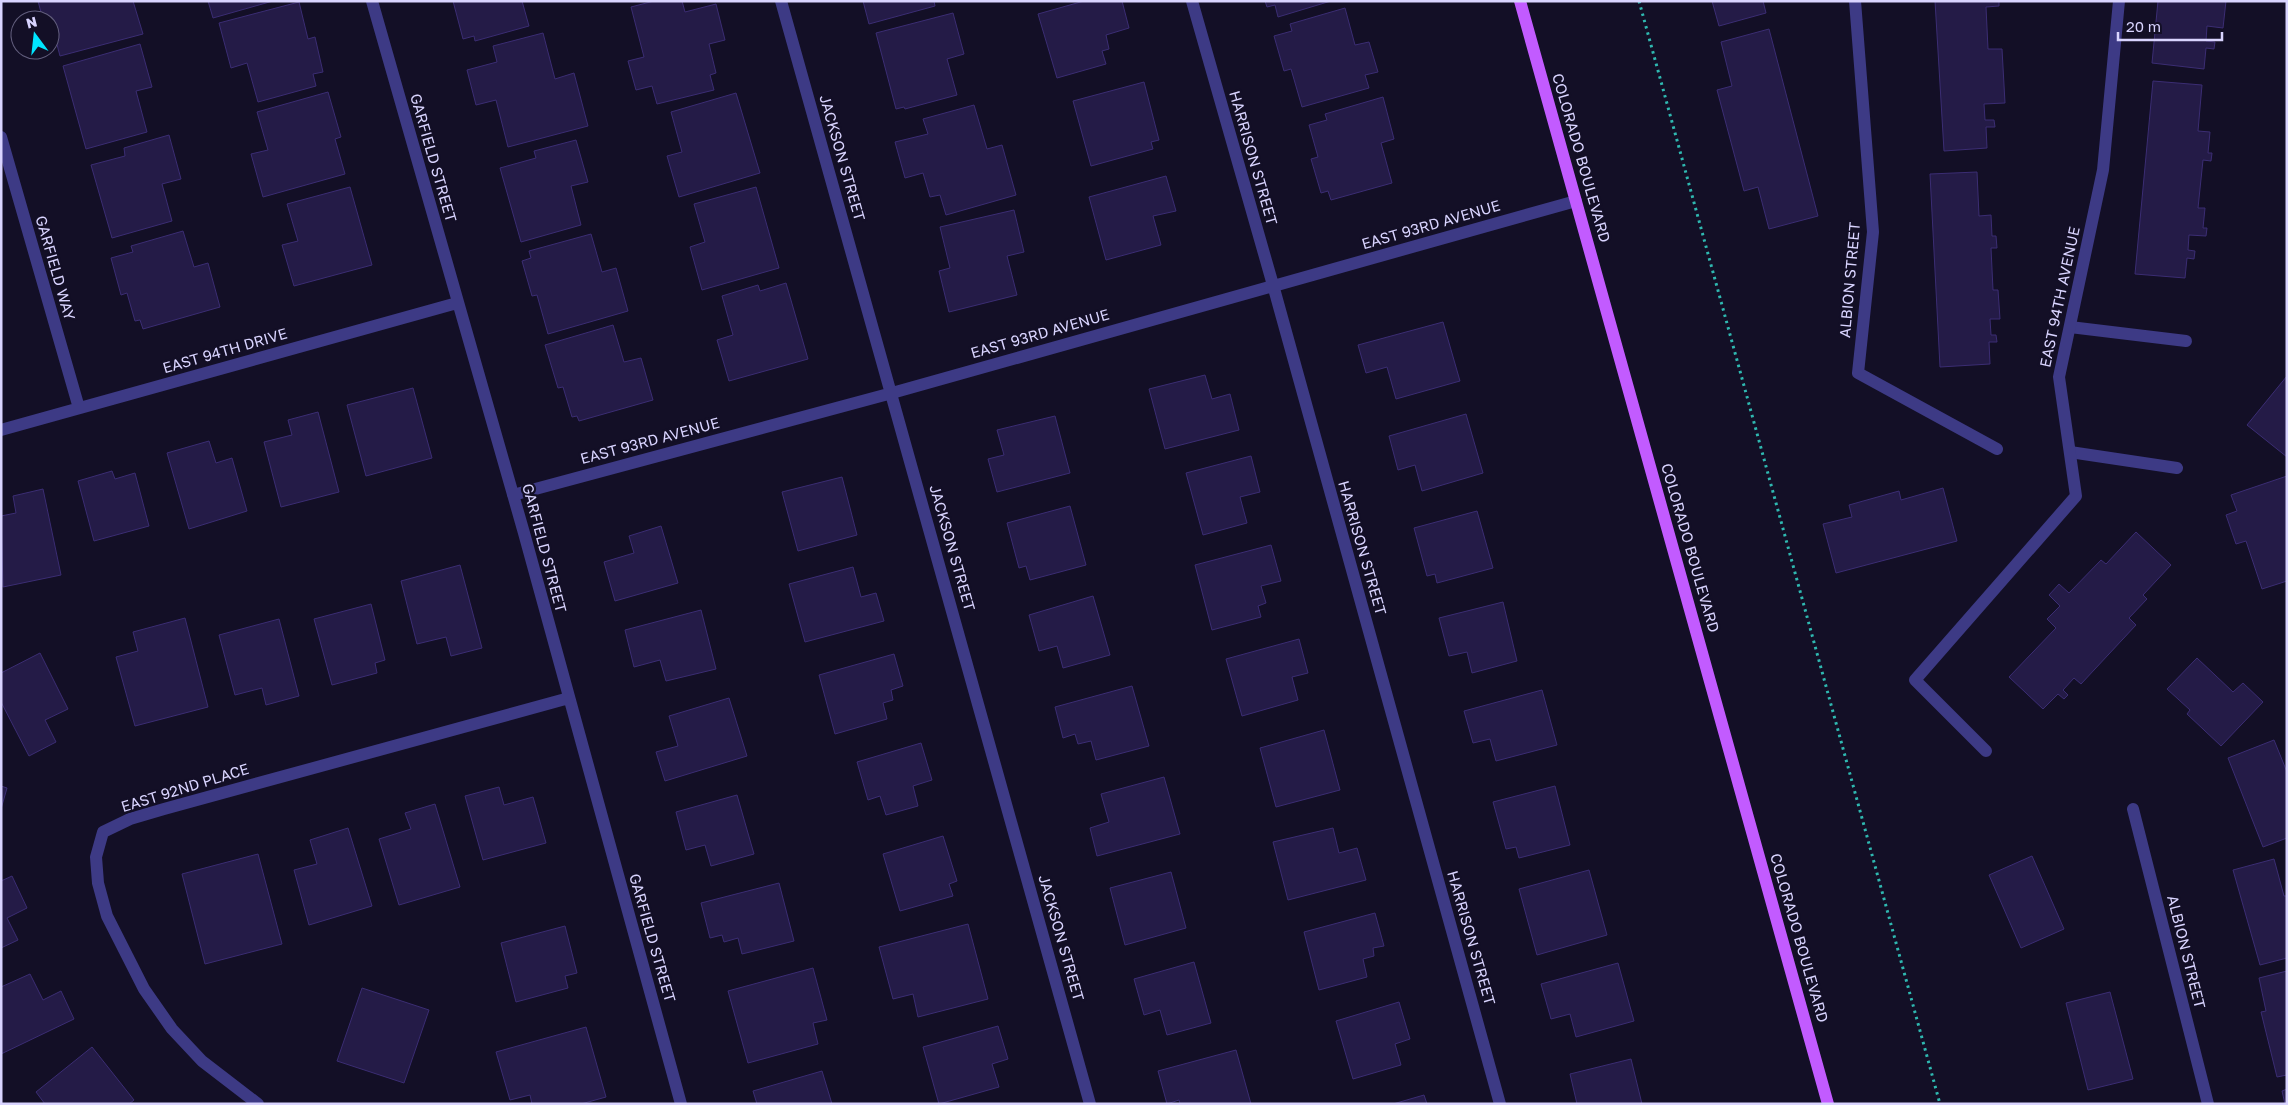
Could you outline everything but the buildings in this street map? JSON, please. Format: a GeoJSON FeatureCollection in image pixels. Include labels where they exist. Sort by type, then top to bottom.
{"type":"FeatureCollection","features":[{"type":"Feature","properties":{"kind":"main road","name":"COLORADO BOULEVARD"},"geometry":{"type":"LineString","coordinates":[[1520,1],[1828,1104]]}},
{"type":"Feature","properties":{"kind":"street","name":"GARFIELD STREET"},"geometry":{"type":"LineString","coordinates":[[372,1],[513,495],[681,1104]]}},
{"type":"Feature","properties":{"kind":"street","name":"JACKSON STREET"},"geometry":{"type":"LineString","coordinates":[[781,1],[1090,1104]]}},
{"type":"Feature","properties":{"kind":"street","name":"HARRISON STREET"},"geometry":{"type":"LineString","coordinates":[[1192,1],[1273,285],[1500,1104]]}},
{"type":"Feature","properties":{"kind":"street","name":"ALBION STREET"},"geometry":{"type":"LineString","coordinates":[[1855,1],[1873,232],[1858,373],[1997,449]]}},
{"type":"Feature","properties":{"kind":"street","name":"EAST 94TH AVENUE"},"geometry":{"type":"LineString","coordinates":[[1986,751],[1915,680],[2076,496],[2059,377],[2104,170],[2119,1]]}},
{"type":"Feature","properties":{"kind":"street","name":"GARFIELD WAY"},"geometry":{"type":"LineString","coordinates":[[1,136],[79,408]]}},
{"type":"Feature","properties":{"kind":"street","name":"EAST 93RD AVENUE"},"geometry":{"type":"LineString","coordinates":[[513,495],[892,392],[1576,201]]}},
{"type":"Feature","properties":{"kind":"street","name":"EAST 94TH DRIVE"},"geometry":{"type":"LineString","coordinates":[[1,430],[457,303]]}},
{"type":"Feature","properties":{"kind":"street"},"geometry":{"type":"LineString","coordinates":[[2070,327],[2186,341]]}},
{"type":"Feature","properties":{"kind":"street"},"geometry":{"type":"LineString","coordinates":[[2070,452],[2177,468]]}},
{"type":"Feature","properties":{"kind":"street","name":"EAST 92ND PLACE"},"geometry":{"type":"LineString","coordinates":[[258,1104],[202,1061],[172,1029],[144,989],[107,916],[98,884],[96,857],[103,832],[130,820],[164,809],[569,698]]}},
{"type":"Feature","properties":{"kind":"street","name":"ALBION STREET"},"geometry":{"type":"LineString","coordinates":[[2133,809],[2208,1104]]}},
{"type":"Feature","properties":{"kind":"path"},"geometry":{"type":"LineString","coordinates":[[1639,1],[1940,1104]]}}]}
